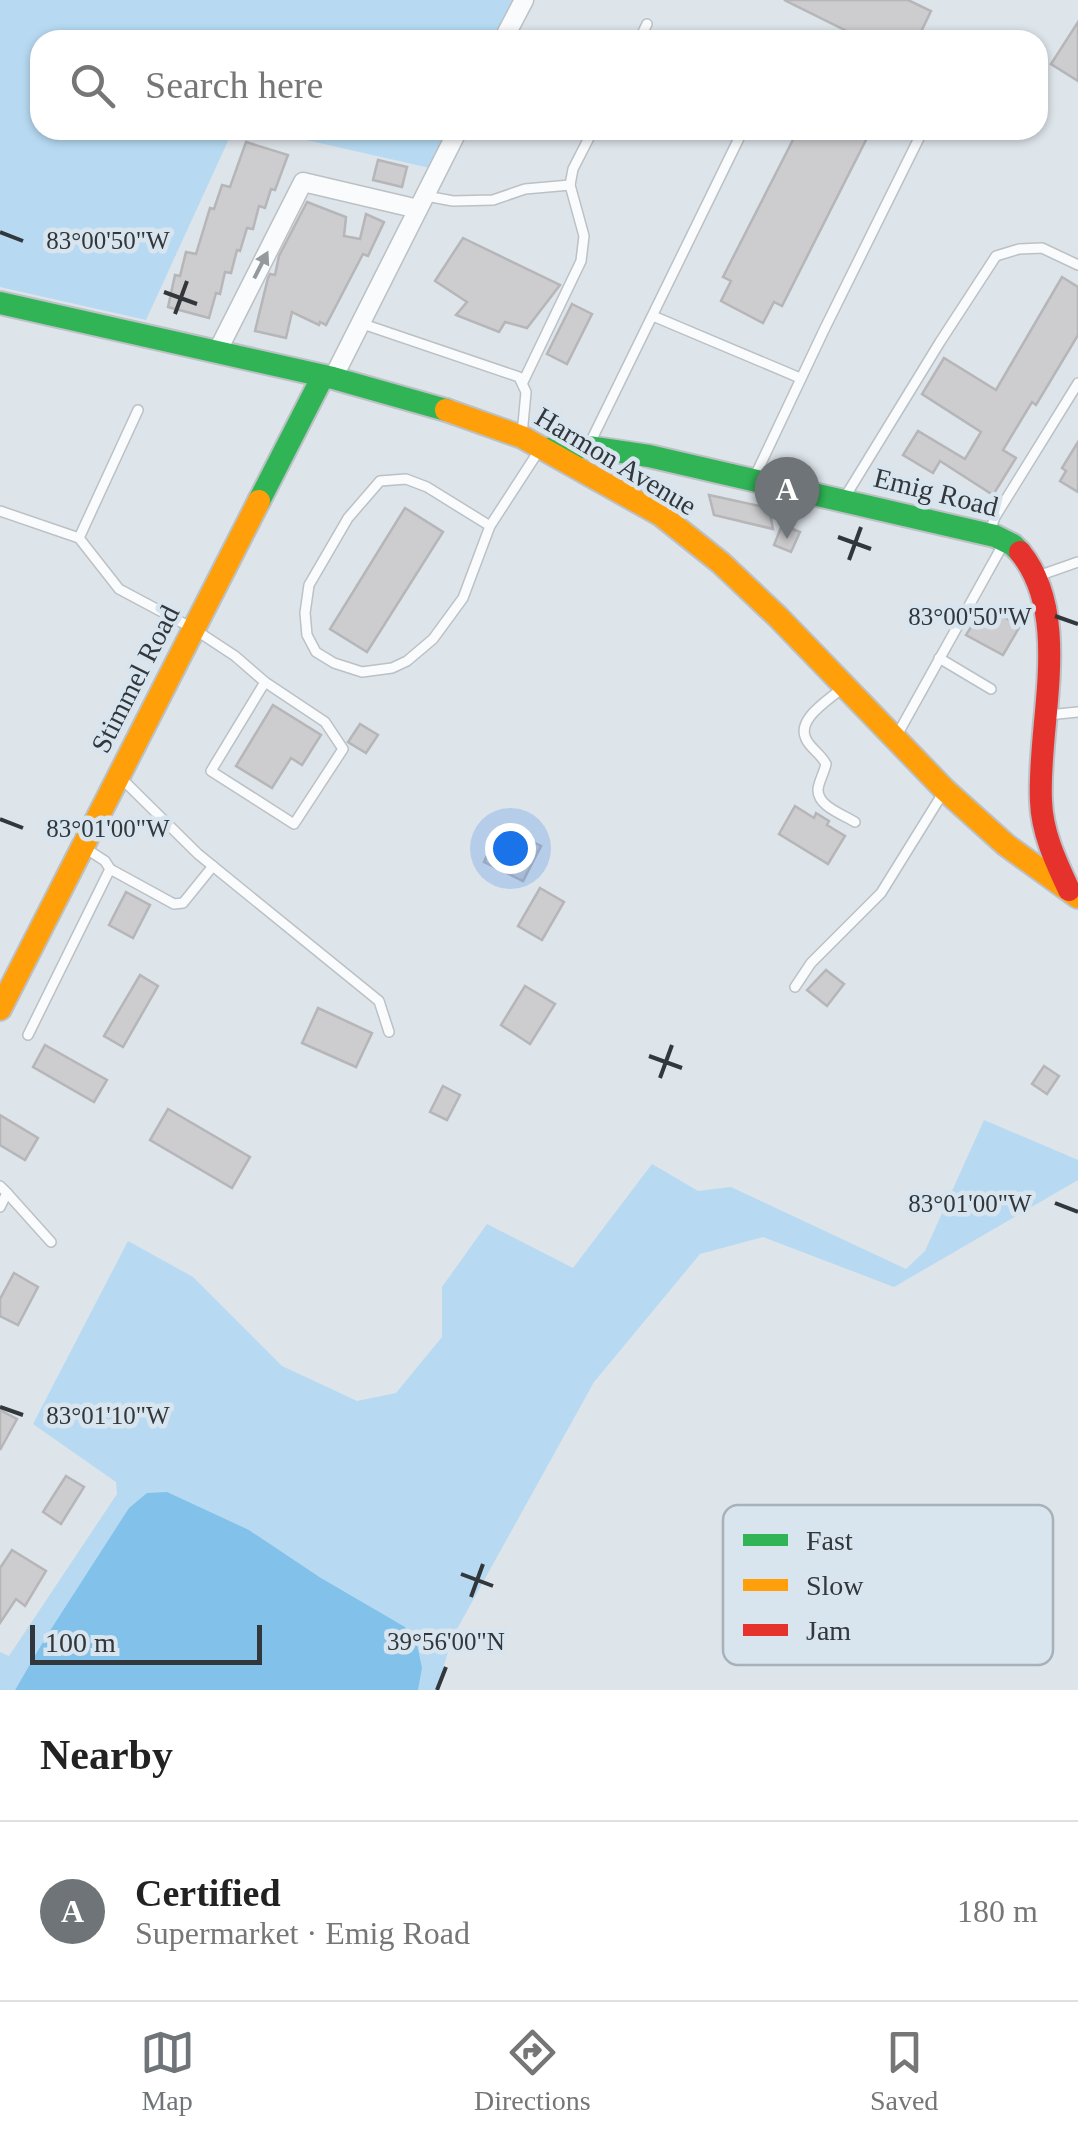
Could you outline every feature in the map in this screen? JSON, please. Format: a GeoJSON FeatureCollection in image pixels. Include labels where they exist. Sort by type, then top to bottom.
{"type":"FeatureCollection","features":[{"type":"Feature","properties":{"kind":"street"},"geometry":{"type":"LineString","coordinates":[[509,30],[524,0]]}},
{"type":"Feature","properties":{"kind":"street","name":"Stimmel Road"},"geometry":{"type":"LineString","coordinates":[[0,1009],[8,977],[83,846],[453,140]]}},
{"type":"Feature","properties":{"kind":"street"},"geometry":{"type":"LineString","coordinates":[[217,352],[302,182],[421,202]]}},
{"type":"Feature","properties":{"kind":"street","name":"Harmon Avenue"},"geometry":{"type":"LineString","coordinates":[[0,303],[328,377],[455,412],[536,444],[660,515],[721,563],[944,790],[1006,845],[1074,894]]}},
{"type":"Feature","properties":{"kind":"street","name":"Emig Road"},"geometry":{"type":"LineString","coordinates":[[536,444],[612,448],[997,537],[1016,546],[1038,576]]}},
{"type":"Feature","properties":{"kind":"street"},"geometry":{"type":"LineString","coordinates":[[1038,576],[1049,656],[1041,802],[1050,851],[1074,894]]}},
{"type":"Feature","properties":{"kind":"lane"},"geometry":{"type":"LineString","coordinates":[[645,30],[648,24]]}},
{"type":"Feature","properties":{"kind":"lane"},"geometry":{"type":"LineString","coordinates":[[523,382],[582,261],[584,236],[570,185],[573,169],[588,140]]}},
{"type":"Feature","properties":{"kind":"lane"},"geometry":{"type":"LineString","coordinates":[[589,446],[738,140]]}},
{"type":"Feature","properties":{"kind":"lane"},"geometry":{"type":"LineString","coordinates":[[754,478],[918,140]]}},
{"type":"Feature","properties":{"kind":"lane"},"geometry":{"type":"LineString","coordinates":[[421,202],[493,200],[526,189],[570,185]]}},
{"type":"Feature","properties":{"kind":"lane"},"geometry":{"type":"LineString","coordinates":[[844,500],[996,256],[1042,248],[1078,265]]}},
{"type":"Feature","properties":{"kind":"lane"},"geometry":{"type":"LineString","coordinates":[[653,316],[800,378]]}},
{"type":"Feature","properties":{"kind":"lane"},"geometry":{"type":"LineString","coordinates":[[360,323],[519,377],[526,392],[536,444],[490,526],[463,598],[433,639],[392,668],[362,672],[316,652],[308,635],[305,613],[309,585],[348,518],[380,481],[406,479],[427,487],[490,526]]}},
{"type":"Feature","properties":{"kind":"lane"},"geometry":{"type":"LineString","coordinates":[[894,740],[939,658],[997,537],[995,517],[1078,384]]}},
{"type":"Feature","properties":{"kind":"lane"},"geometry":{"type":"LineString","coordinates":[[79,538],[138,410]]}},
{"type":"Feature","properties":{"kind":"lane"},"geometry":{"type":"LineString","coordinates":[[0,511],[79,538],[120,589],[194,629],[325,722],[343,750],[294,824],[212,771],[264,682]]}},
{"type":"Feature","properties":{"kind":"lane"},"geometry":{"type":"LineString","coordinates":[[1038,576],[1078,562]]}},
{"type":"Feature","properties":{"kind":"lane"},"geometry":{"type":"LineString","coordinates":[[939,658],[990,689]]}},
{"type":"Feature","properties":{"kind":"lane"},"geometry":{"type":"LineString","coordinates":[[844,687],[810,716],[804,728],[806,739],[826,764],[818,796],[822,803],[855,822]]}},
{"type":"Feature","properties":{"kind":"lane"},"geometry":{"type":"LineString","coordinates":[[1045,715],[1078,712]]}},
{"type":"Feature","properties":{"kind":"lane"},"geometry":{"type":"LineString","coordinates":[[119,776],[214,866],[378,1001],[389,1032]]}},
{"type":"Feature","properties":{"kind":"lane"},"geometry":{"type":"LineString","coordinates":[[795,988],[811,963],[880,893],[944,790]]}},
{"type":"Feature","properties":{"kind":"lane"},"geometry":{"type":"LineString","coordinates":[[83,846],[110,869],[174,904],[183,904],[214,866]]}},
{"type":"Feature","properties":{"kind":"lane"},"geometry":{"type":"LineString","coordinates":[[28,1035],[110,869]]}},
{"type":"Feature","properties":{"kind":"lane"},"geometry":{"type":"LineString","coordinates":[[0,1207],[4,1190]]}},
{"type":"Feature","properties":{"kind":"lane"},"geometry":{"type":"LineString","coordinates":[[4,1190],[51,1242]]}},
{"type":"Feature","properties":{"kind":"shaded area"},"geometry":{"type":"Polygon","coordinates":[[[0,0],[515,0],[500,30],[30,30],[30,140],[228,140],[146,320],[0,287],[0,0]]]}},
{"type":"Feature","properties":{"kind":"shaded area"},"geometry":{"type":"Polygon","coordinates":[[[306,140],[444,140],[430,168],[306,140]]]}},
{"type":"Feature","properties":{"kind":"shaded area"},"geometry":{"type":"Polygon","coordinates":[[[984,1120],[1078,1160],[1078,1180],[894,1287],[763,1237],[700,1254],[594,1382],[452,1638],[437,1690],[418,1690],[421,1668],[321,1578],[249,1530],[44,1640],[15,1690],[0,1690],[0,1652],[9,1656],[117,1494],[116,1482],[33,1424],[128,1241],[193,1277],[282,1366],[357,1401],[396,1393],[442,1337],[442,1287],[487,1224],[573,1268],[652,1164],[698,1191],[731,1187],[906,1269],[925,1251],[984,1120]]]}},
{"type":"Feature","properties":{"kind":"water"},"geometry":{"type":"Polygon","coordinates":[[[167,1492],[249,1530],[405,1627],[417,1644],[422,1668],[418,1690],[15,1690],[129,1508],[147,1493],[167,1492]]]}},
{"type":"Feature","properties":{"kind":"building"},"geometry":{"type":"Polygon","coordinates":[[[784,0],[908,0],[931,11],[922,30],[845,30],[784,0]]]}},
{"type":"Feature","properties":{"kind":"building"},"geometry":{"type":"Polygon","coordinates":[[[1078,22],[1078,81],[1051,64],[1078,22]]]}},
{"type":"Feature","properties":{"kind":"building"},"geometry":{"type":"Polygon","coordinates":[[[793,140],[866,140],[782,306],[774,302],[763,323],[721,301],[731,281],[723,277],[793,140]]]}},
{"type":"Feature","properties":{"kind":"building"},"geometry":{"type":"Polygon","coordinates":[[[246,142],[288,155],[275,190],[271,189],[265,208],[259,206],[253,229],[247,228],[231,273],[225,272],[220,294],[216,293],[209,318],[168,307],[175,275],[180,276],[186,252],[196,254],[210,208],[214,209],[222,185],[230,187],[246,142]]]}},
{"type":"Feature","properties":{"kind":"building"},"geometry":{"type":"Polygon","coordinates":[[[378,160],[407,167],[402,187],[373,180],[378,160]]]}},
{"type":"Feature","properties":{"kind":"building"},"geometry":{"type":"Polygon","coordinates":[[[307,202],[346,217],[344,236],[360,239],[366,214],[384,222],[326,325],[292,312],[286,338],[255,331],[268,278],[275,275],[279,256],[307,202]]]}},
{"type":"Feature","properties":{"kind":"building"},"geometry":{"type":"Polygon","coordinates":[[[463,238],[560,285],[527,328],[505,322],[499,332],[456,315],[467,302],[435,281],[463,238]]]}},
{"type":"Feature","properties":{"kind":"building"},"geometry":{"type":"Polygon","coordinates":[[[1062,277],[1078,287],[1078,335],[1036,405],[1032,402],[1003,450],[1016,458],[993,495],[940,461],[933,473],[903,455],[918,431],[965,459],[981,432],[922,394],[944,358],[996,390],[1062,277]]]}},
{"type":"Feature","properties":{"kind":"building"},"geometry":{"type":"Polygon","coordinates":[[[572,304],[592,314],[567,364],[547,354],[572,304]]]}},
{"type":"Feature","properties":{"kind":"building"},"geometry":{"type":"Polygon","coordinates":[[[1078,442],[1078,492],[1060,481],[1066,471],[1062,468],[1078,442]]]}},
{"type":"Feature","properties":{"kind":"building"},"geometry":{"type":"Polygon","coordinates":[[[709,495],[769,508],[773,529],[714,515],[709,495]]]}},
{"type":"Feature","properties":{"kind":"building"},"geometry":{"type":"Polygon","coordinates":[[[405,508],[443,532],[367,652],[330,629],[405,508]]]}},
{"type":"Feature","properties":{"kind":"building"},"geometry":{"type":"Polygon","coordinates":[[[782,525],[800,532],[791,552],[774,545],[782,525]]]}},
{"type":"Feature","properties":{"kind":"building"},"geometry":{"type":"Polygon","coordinates":[[[984,606],[1020,626],[1003,655],[966,635],[984,606]]]}},
{"type":"Feature","properties":{"kind":"building"},"geometry":{"type":"Polygon","coordinates":[[[273,705],[321,735],[302,765],[291,758],[272,788],[236,766],[273,705]]]}},
{"type":"Feature","properties":{"kind":"building"},"geometry":{"type":"Polygon","coordinates":[[[360,724],[378,735],[366,753],[348,742],[360,724]]]}},
{"type":"Feature","properties":{"kind":"building"},"geometry":{"type":"Polygon","coordinates":[[[795,806],[814,818],[816,813],[845,836],[828,864],[779,834],[795,806]]]}},
{"type":"Feature","properties":{"kind":"building"},"geometry":{"type":"Polygon","coordinates":[[[501,826],[541,846],[523,881],[484,862],[501,826]]]}},
{"type":"Feature","properties":{"kind":"building"},"geometry":{"type":"Polygon","coordinates":[[[540,888],[564,902],[542,940],[518,926],[540,888]]]}},
{"type":"Feature","properties":{"kind":"building"},"geometry":{"type":"Polygon","coordinates":[[[126,892],[150,905],[133,938],[109,925],[126,892]]]}},
{"type":"Feature","properties":{"kind":"building"},"geometry":{"type":"Polygon","coordinates":[[[826,970],[844,984],[827,1006],[807,990],[826,970]]]}},
{"type":"Feature","properties":{"kind":"building"},"geometry":{"type":"Polygon","coordinates":[[[140,975],[158,986],[123,1047],[104,1036],[140,975]]]}},
{"type":"Feature","properties":{"kind":"building"},"geometry":{"type":"Polygon","coordinates":[[[525,986],[555,1004],[530,1044],[501,1025],[525,986]]]}},
{"type":"Feature","properties":{"kind":"building"},"geometry":{"type":"Polygon","coordinates":[[[318,1008],[372,1033],[356,1067],[302,1043],[318,1008]]]}},
{"type":"Feature","properties":{"kind":"building"},"geometry":{"type":"Polygon","coordinates":[[[45,1045],[107,1080],[94,1102],[33,1067],[45,1045]]]}},
{"type":"Feature","properties":{"kind":"building"},"geometry":{"type":"Polygon","coordinates":[[[1044,1066],[1059,1076],[1047,1094],[1032,1084],[1044,1066]]]}},
{"type":"Feature","properties":{"kind":"building"},"geometry":{"type":"Polygon","coordinates":[[[443,1086],[460,1095],[447,1120],[430,1112],[443,1086]]]}},
{"type":"Feature","properties":{"kind":"building"},"geometry":{"type":"Polygon","coordinates":[[[168,1109],[250,1157],[232,1188],[150,1140],[168,1109]]]}},
{"type":"Feature","properties":{"kind":"building"},"geometry":{"type":"Polygon","coordinates":[[[0,1115],[38,1138],[25,1160],[0,1145],[0,1115]]]}},
{"type":"Feature","properties":{"kind":"building"},"geometry":{"type":"Polygon","coordinates":[[[14,1273],[38,1287],[18,1325],[0,1316],[0,1299],[14,1273]]]}},
{"type":"Feature","properties":{"kind":"building"},"geometry":{"type":"Polygon","coordinates":[[[0,1410],[17,1419],[0,1450],[0,1410]]]}},
{"type":"Feature","properties":{"kind":"building"},"geometry":{"type":"Polygon","coordinates":[[[66,1476],[84,1487],[61,1524],[43,1512],[66,1476]]]}},
{"type":"Feature","properties":{"kind":"building"},"geometry":{"type":"Polygon","coordinates":[[[12,1550],[46,1571],[25,1606],[16,1599],[0,1623],[0,1568],[12,1550]]]}},
{"type":"Feature","properties":{"kind":"traffic: fast"},"geometry":{"type":"LineString","coordinates":[[0,303],[333,378],[446,410]]}},
{"type":"Feature","properties":{"kind":"traffic: fast"},"geometry":{"type":"LineString","coordinates":[[259,501],[323,376]]}},
{"type":"Feature","properties":{"kind":"traffic: fast"},"geometry":{"type":"LineString","coordinates":[[546,449],[588,447],[649,456],[995,536],[1020,552]]}},
{"type":"Feature","properties":{"kind":"traffic: slow"},"geometry":{"type":"LineString","coordinates":[[446,410],[522,437],[661,515],[721,563],[778,617],[945,790],[1006,845],[1078,897]]}},
{"type":"Feature","properties":{"kind":"traffic: slow"},"geometry":{"type":"LineString","coordinates":[[0,1009],[259,501]]}},
{"type":"Feature","properties":{"kind":"traffic: jam"},"geometry":{"type":"LineString","coordinates":[[1020,552],[1036,578],[1045,608],[1049,672],[1041,771],[1042,813],[1050,847],[1069,890]]}},
{"type":"Feature","properties":{"kind":"place","name":"Certified"},"geometry":{"type":"Point","coordinates":[787,539]}}]}
